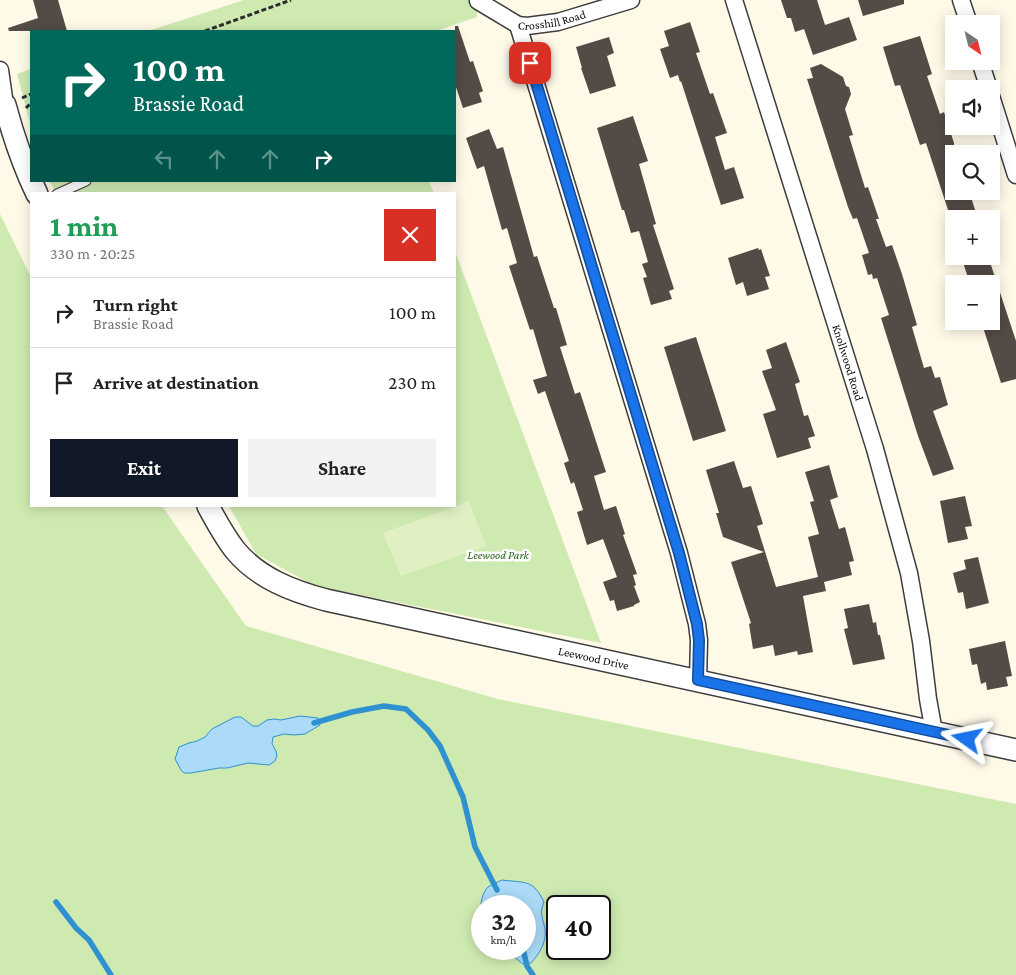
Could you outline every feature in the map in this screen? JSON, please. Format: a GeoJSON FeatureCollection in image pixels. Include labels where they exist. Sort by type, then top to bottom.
{"type":"FeatureCollection","features":[{"type":"Feature","properties":{"kind":"street","name":"Crosshill Road"},"geometry":{"type":"LineString","coordinates":[[478,2],[518,25],[527,26],[558,22],[631,0]]}},
{"type":"Feature","properties":{"kind":"street","name":"Knollwood Road"},"geometry":{"type":"LineString","coordinates":[[734,0],[875,449],[909,573],[934,732]]}},
{"type":"Feature","properties":{"kind":"street"},"geometry":{"type":"LineString","coordinates":[[961,0],[966,15]]}},
{"type":"Feature","properties":{"kind":"street"},"geometry":{"type":"LineString","coordinates":[[518,25],[679,553],[697,624],[699,640],[698,680]]}},
{"type":"Feature","properties":{"kind":"street"},"geometry":{"type":"LineString","coordinates":[[0,70],[2,106],[23,145],[27,173],[30,179]]}},
{"type":"Feature","properties":{"kind":"street"},"geometry":{"type":"LineString","coordinates":[[1000,124],[1016,174]]}},
{"type":"Feature","properties":{"kind":"street","name":"Leewood Drive"},"geometry":{"type":"LineString","coordinates":[[209,507],[235,550],[276,583],[301,593],[626,666],[1016,750]]}},
{"type":"Feature","properties":{"kind":"lane"},"geometry":{"type":"LineString","coordinates":[[61,192],[84,182]]}},
{"type":"Feature","properties":{"kind":"path"},"geometry":{"type":"LineString","coordinates":[[208,30],[291,0]]}},
{"type":"Feature","properties":{"kind":"green space"},"geometry":{"type":"Polygon","coordinates":[[[244,0],[477,0],[477,17],[439,30],[151,30],[244,0]]]}},
{"type":"Feature","properties":{"kind":"green space"},"geometry":{"type":"Polygon","coordinates":[[[30,69],[30,123],[17,74],[30,69]]]}},
{"type":"Feature","properties":{"kind":"green space"},"geometry":{"type":"Polygon","coordinates":[[[50,182],[429,182],[433,192],[55,192],[50,182]]]}},
{"type":"Feature","properties":{"kind":"green space"},"geometry":{"type":"Polygon","coordinates":[[[0,214],[30,275],[30,507],[163,507],[246,626],[498,699],[1016,804],[1016,975],[0,975],[0,214]]]}},
{"type":"Feature","properties":{"kind":"green space","name":"Leewood Park"},"geometry":{"type":"Polygon","coordinates":[[[456,254],[601,643],[315,586],[256,554],[230,507],[456,507],[456,254]]]}},
{"type":"Feature","properties":{"kind":"green space"},"geometry":{"type":"Polygon","coordinates":[[[469,501],[486,546],[401,576],[383,533],[469,501]]]}},
{"type":"Feature","properties":{"kind":"water"},"geometry":{"type":"Polygon","coordinates":[[[300,716],[318,718],[320,725],[305,734],[284,734],[273,737],[272,744],[277,756],[275,761],[269,765],[248,763],[227,768],[184,773],[175,759],[179,747],[205,737],[212,729],[235,717],[241,717],[253,726],[258,726],[267,720],[281,720],[300,716]]]}},
{"type":"Feature","properties":{"kind":"water"},"geometry":{"type":"Polygon","coordinates":[[[502,880],[522,882],[532,886],[540,895],[544,902],[542,913],[545,939],[536,956],[536,895],[484,895],[488,887],[502,880]]]}},
{"type":"Feature","properties":{"kind":"water"},"geometry":{"type":"Polygon","coordinates":[[[518,960],[533,960],[531,963],[523,964],[518,960]]]}},
{"type":"Feature","properties":{"kind":"building"},"geometry":{"type":"Polygon","coordinates":[[[33,0],[58,0],[67,30],[9,31],[8,28],[38,18],[33,0]]]}},
{"type":"Feature","properties":{"kind":"building"},"geometry":{"type":"Polygon","coordinates":[[[781,0],[817,0],[825,25],[849,17],[857,40],[813,55],[804,29],[795,32],[791,18],[787,18],[781,0]]]}},
{"type":"Feature","properties":{"kind":"building"},"geometry":{"type":"Polygon","coordinates":[[[858,0],[904,0],[904,4],[863,16],[858,0]]]}},
{"type":"Feature","properties":{"kind":"building"},"geometry":{"type":"Polygon","coordinates":[[[690,22],[700,52],[696,53],[710,94],[713,93],[727,133],[715,137],[725,170],[734,167],[744,198],[721,205],[681,81],[678,75],[670,78],[660,49],[669,46],[664,31],[690,22]]]}},
{"type":"Feature","properties":{"kind":"building"},"geometry":{"type":"Polygon","coordinates":[[[455,26],[458,26],[470,62],[473,61],[483,91],[479,93],[482,102],[463,108],[456,87],[455,26]]]}},
{"type":"Feature","properties":{"kind":"building"},"geometry":{"type":"Polygon","coordinates":[[[920,36],[932,74],[927,76],[940,114],[944,112],[945,115],[945,135],[951,135],[954,143],[954,145],[945,145],[945,200],[972,200],[975,210],[948,210],[926,143],[920,145],[900,85],[895,86],[883,47],[920,36]]]}},
{"type":"Feature","properties":{"kind":"building"},"geometry":{"type":"Polygon","coordinates":[[[609,37],[614,53],[607,56],[616,86],[590,94],[576,47],[609,37]]]}},
{"type":"Feature","properties":{"kind":"building"},"geometry":{"type":"Polygon","coordinates":[[[821,64],[843,77],[846,86],[849,87],[851,94],[845,109],[853,135],[849,136],[865,188],[868,187],[879,219],[876,219],[886,247],[892,245],[902,274],[917,325],[912,327],[924,368],[931,366],[935,378],[940,377],[948,405],[933,411],[954,469],[933,476],[918,436],[881,318],[889,315],[877,278],[873,279],[872,274],[868,275],[862,255],[869,253],[857,218],[853,219],[848,207],[807,79],[813,78],[810,68],[821,64]]]}},
{"type":"Feature","properties":{"kind":"building"},"geometry":{"type":"Polygon","coordinates":[[[633,116],[648,161],[639,164],[656,224],[653,225],[674,289],[669,291],[672,299],[651,305],[643,278],[647,277],[642,264],[648,262],[639,231],[631,233],[597,128],[633,116]]]}},
{"type":"Feature","properties":{"kind":"building"},"geometry":{"type":"Polygon","coordinates":[[[489,129],[497,149],[503,147],[534,257],[537,256],[567,345],[560,347],[575,394],[580,392],[606,472],[594,476],[604,510],[616,506],[625,534],[623,535],[637,574],[633,575],[636,585],[634,586],[640,602],[634,606],[617,611],[614,600],[610,601],[603,582],[617,577],[603,539],[587,545],[577,512],[583,510],[574,482],[571,484],[564,463],[569,461],[545,391],[538,394],[533,380],[547,376],[533,329],[530,330],[509,266],[517,263],[507,228],[502,230],[484,166],[477,169],[466,138],[489,129]]]}},
{"type":"Feature","properties":{"kind":"building"},"geometry":{"type":"Polygon","coordinates":[[[758,248],[759,250],[761,249],[770,276],[765,277],[769,289],[747,296],[743,282],[736,285],[728,258],[758,248]]]}},
{"type":"Feature","properties":{"kind":"building"},"geometry":{"type":"Polygon","coordinates":[[[964,265],[991,265],[994,275],[967,275],[964,265]]]}},
{"type":"Feature","properties":{"kind":"building"},"geometry":{"type":"Polygon","coordinates":[[[1000,292],[1016,341],[1016,379],[1001,383],[984,330],[1000,330],[1000,292]]]}},
{"type":"Feature","properties":{"kind":"building"},"geometry":{"type":"Polygon","coordinates":[[[696,337],[726,431],[693,441],[664,347],[696,337]]]}},
{"type":"Feature","properties":{"kind":"building"},"geometry":{"type":"Polygon","coordinates":[[[786,342],[800,382],[795,384],[804,416],[808,415],[815,436],[808,438],[811,448],[777,458],[763,414],[776,410],[762,371],[772,368],[766,350],[786,342]]]}},
{"type":"Feature","properties":{"kind":"building"},"geometry":{"type":"Polygon","coordinates":[[[734,461],[743,488],[751,486],[763,524],[757,526],[776,587],[818,577],[808,537],[819,534],[810,502],[814,501],[805,472],[829,465],[838,497],[830,500],[839,529],[845,527],[854,561],[849,562],[852,575],[824,582],[826,591],[803,596],[813,652],[798,655],[797,651],[775,656],[773,645],[753,649],[749,624],[751,623],[731,562],[764,552],[723,537],[716,513],[719,513],[706,470],[734,461]]]}},
{"type":"Feature","properties":{"kind":"building"},"geometry":{"type":"Polygon","coordinates":[[[965,496],[972,526],[965,527],[968,539],[948,543],[940,501],[965,496]]]}},
{"type":"Feature","properties":{"kind":"building"},"geometry":{"type":"Polygon","coordinates":[[[978,557],[989,603],[966,609],[963,592],[958,593],[953,573],[966,569],[964,560],[978,557]]]}},
{"type":"Feature","properties":{"kind":"building"},"geometry":{"type":"Polygon","coordinates":[[[869,604],[873,623],[876,622],[878,635],[880,635],[885,659],[853,665],[844,629],[848,628],[844,609],[869,604]]]}},
{"type":"Feature","properties":{"kind":"building"},"geometry":{"type":"Polygon","coordinates":[[[1005,641],[1012,676],[1006,677],[1008,686],[987,690],[986,682],[981,684],[977,664],[972,665],[969,649],[1005,641]]]}},
{"type":"Feature","properties":{"kind":"waterway"},"geometry":{"type":"LineString","coordinates":[[314,723],[352,712],[384,706],[406,709],[428,730],[440,746],[463,797],[475,847],[497,890]]}},
{"type":"Feature","properties":{"kind":"waterway"},"geometry":{"type":"LineString","coordinates":[[56,902],[76,928],[89,940],[111,975]]}},
{"type":"Feature","properties":{"kind":"waterway"},"geometry":{"type":"LineString","coordinates":[[526,960],[533,975]]}},
{"type":"Feature","properties":{"kind":"route"},"geometry":{"type":"LineString","coordinates":[[530,63],[679,553],[697,624],[699,640],[698,680],[967,739]]}}]}
